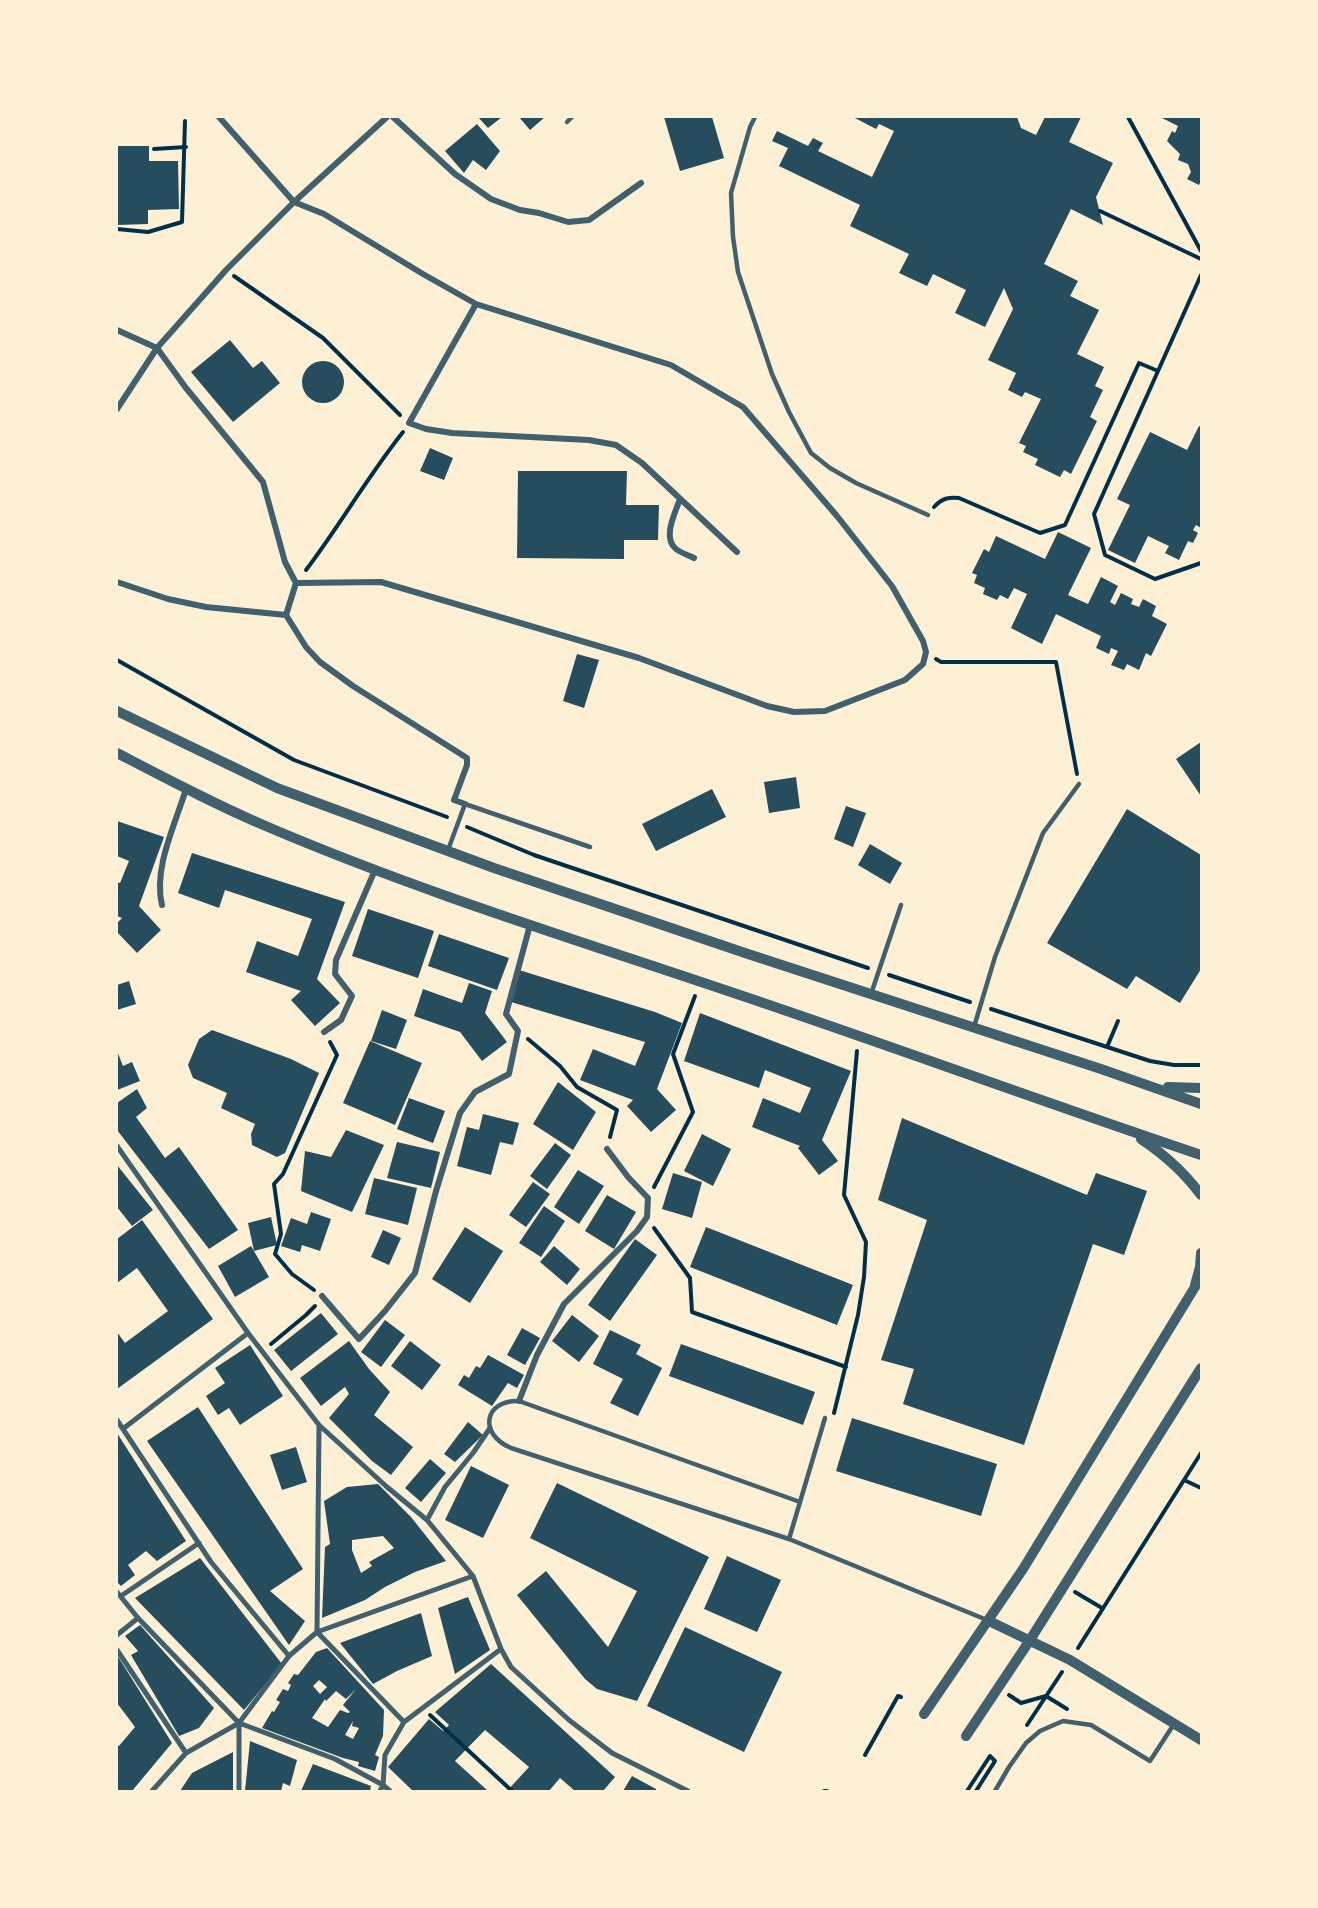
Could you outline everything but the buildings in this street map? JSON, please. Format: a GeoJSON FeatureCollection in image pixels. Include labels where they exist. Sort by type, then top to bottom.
{"type":"FeatureCollection","features":[{"type":"Feature","properties":{"kind":"street"},"geometry":{"type":"LineString","coordinates":[[219,117],[294,202],[324,214],[476,304],[671,366],[743,406],[837,516],[892,586],[923,641],[926,652],[923,664],[905,680],[825,711],[794,712],[767,706],[639,658],[381,582],[296,583]]}},
{"type":"Feature","properties":{"kind":"street"},"geometry":{"type":"LineString","coordinates":[[117,409],[157,348],[226,270],[294,202],[387,117]]}},
{"type":"Feature","properties":{"kind":"street"},"geometry":{"type":"LineString","coordinates":[[393,117],[455,174],[492,199],[520,210],[568,222],[589,220],[640,183]]}},
{"type":"Feature","properties":{"kind":"street"},"geometry":{"type":"LineString","coordinates":[[476,304],[409,423],[426,429],[452,433],[590,440],[616,445],[642,463],[737,552]]}},
{"type":"Feature","properties":{"kind":"street"},"geometry":{"type":"LineString","coordinates":[[117,330],[157,348],[186,388],[263,482],[285,562],[296,583],[286,615],[306,647],[320,662],[353,686],[467,758],[467,765],[454,800],[465,804]]}},
{"type":"Feature","properties":{"kind":"street"},"geometry":{"type":"LineString","coordinates":[[680,499],[670,531],[670,540],[675,549],[694,558]]}},
{"type":"Feature","properties":{"kind":"street"},"geometry":{"type":"LineString","coordinates":[[117,582],[168,599],[207,607],[286,615]]}},
{"type":"Feature","properties":{"kind":"street"},"geometry":{"type":"LineString","coordinates":[[117,711],[277,788],[527,879],[1201,1104]]}},
{"type":"Feature","properties":{"kind":"street"},"geometry":{"type":"LineString","coordinates":[[117,753],[186,789],[266,826],[375,870],[1201,1155]]}},
{"type":"Feature","properties":{"kind":"street"},"geometry":{"type":"LineString","coordinates":[[162,905],[158,890],[160,872],[186,789]]}},
{"type":"Feature","properties":{"kind":"street"},"geometry":{"type":"LineString","coordinates":[[324,1032],[341,1020],[352,996],[335,974],[336,960],[375,870]]}},
{"type":"Feature","properties":{"kind":"street"},"geometry":{"type":"LineString","coordinates":[[322,1296],[359,1339],[416,1273],[436,1191],[460,1113],[475,1092],[509,1074],[518,1031],[506,1014],[530,925]]}},
{"type":"Feature","properties":{"kind":"street"},"geometry":{"type":"LineString","coordinates":[[1148,1085],[1182,1089],[1201,1088]]}},
{"type":"Feature","properties":{"kind":"street"},"geometry":{"type":"LineString","coordinates":[[1128,1131],[1171,1161],[1187,1176],[1201,1195]]}},
{"type":"Feature","properties":{"kind":"street"},"geometry":{"type":"LineString","coordinates":[[117,1146],[248,1333],[319,1425],[427,1520],[473,1575],[501,1649],[511,1667],[569,1720],[612,1753],[688,1791]]}},
{"type":"Feature","properties":{"kind":"street"},"geometry":{"type":"LineString","coordinates":[[519,1401],[537,1355],[564,1304],[637,1231],[647,1217],[648,1198],[628,1177],[607,1149]]}},
{"type":"Feature","properties":{"kind":"street"},"geometry":{"type":"LineString","coordinates":[[1192,1293],[1200,1267],[1201,1253]]}},
{"type":"Feature","properties":{"kind":"street"},"geometry":{"type":"LineString","coordinates":[[924,1714],[989,1621],[1086,1468],[1201,1278]]}},
{"type":"Feature","properties":{"kind":"street"},"geometry":{"type":"LineString","coordinates":[[124,1428],[248,1333]]}},
{"type":"Feature","properties":{"kind":"street"},"geometry":{"type":"LineString","coordinates":[[966,1736],[1030,1640],[1201,1368]]}},
{"type":"Feature","properties":{"kind":"street"},"geometry":{"type":"LineString","coordinates":[[117,1420],[211,1562],[289,1656]]}},
{"type":"Feature","properties":{"kind":"street"},"geometry":{"type":"LineString","coordinates":[[319,1425],[317,1632],[404,1722]]}},
{"type":"Feature","properties":{"kind":"street"},"geometry":{"type":"LineString","coordinates":[[427,1520],[446,1487],[489,1428]]}},
{"type":"Feature","properties":{"kind":"street"},"geometry":{"type":"LineString","coordinates":[[199,1543],[119,1594],[138,1618],[239,1723],[335,1759],[381,1788],[390,1791]]}},
{"type":"Feature","properties":{"kind":"street"},"geometry":{"type":"LineString","coordinates":[[152,1791],[186,1753],[239,1723],[289,1656],[317,1632],[473,1575]]}},
{"type":"Feature","properties":{"kind":"street"},"geometry":{"type":"LineString","coordinates":[[117,1635],[138,1618]]}},
{"type":"Feature","properties":{"kind":"street"},"geometry":{"type":"LineString","coordinates":[[989,1621],[1070,1660],[1201,1740]]}},
{"type":"Feature","properties":{"kind":"street"},"geometry":{"type":"LineString","coordinates":[[381,1788],[385,1755],[404,1722],[501,1649]]}},
{"type":"Feature","properties":{"kind":"street"},"geometry":{"type":"LineString","coordinates":[[117,1650],[186,1753]]}},
{"type":"Feature","properties":{"kind":"street"},"geometry":{"type":"LineString","coordinates":[[239,1723],[239,1791]]}},
{"type":"Feature","properties":{"kind":"lane"},"geometry":{"type":"LineString","coordinates":[[567,122],[572,117]]}},
{"type":"Feature","properties":{"kind":"lane"},"geometry":{"type":"LineString","coordinates":[[755,117],[750,127],[732,193],[733,237],[738,272],[772,374],[811,453],[830,468],[856,483],[927,514]]}},
{"type":"Feature","properties":{"kind":"lane"},"geometry":{"type":"LineString","coordinates":[[974,1027],[996,957],[1043,833],[1078,784]]}},
{"type":"Feature","properties":{"kind":"lane"},"geometry":{"type":"LineString","coordinates":[[448,850],[465,804],[590,847]]}},
{"type":"Feature","properties":{"kind":"lane"},"geometry":{"type":"LineString","coordinates":[[871,994],[901,905]]}},
{"type":"Feature","properties":{"kind":"lane"},"geometry":{"type":"LineString","coordinates":[[800,1502],[519,1401],[507,1401],[497,1406],[490,1417],[489,1428],[493,1437],[499,1443],[511,1448],[789,1539],[989,1621]]}},
{"type":"Feature","properties":{"kind":"lane"},"geometry":{"type":"LineString","coordinates":[[789,1539],[825,1418]]}},
{"type":"Feature","properties":{"kind":"lane"},"geometry":{"type":"LineString","coordinates":[[995,1791],[1026,1743],[1040,1731],[1063,1721],[1091,1725],[1150,1761],[1174,1724]]}},
{"type":"Feature","properties":{"kind":"path"},"geometry":{"type":"LineString","coordinates":[[1128,117],[1201,251]]}},
{"type":"Feature","properties":{"kind":"path"},"geometry":{"type":"LineString","coordinates":[[117,229],[148,232],[182,222],[185,121]]}},
{"type":"Feature","properties":{"kind":"path"},"geometry":{"type":"LineString","coordinates":[[154,149],[186,147]]}},
{"type":"Feature","properties":{"kind":"path"},"geometry":{"type":"LineString","coordinates":[[1100,211],[1201,259]]}},
{"type":"Feature","properties":{"kind":"path"},"geometry":{"type":"LineString","coordinates":[[226,270],[323,338],[409,423],[377,465],[325,545],[296,583]]}},
{"type":"Feature","properties":{"kind":"path"},"geometry":{"type":"LineString","coordinates":[[1201,274],[1094,514],[1105,555],[1155,579],[1201,563]]}},
{"type":"Feature","properties":{"kind":"path"},"geometry":{"type":"LineString","coordinates":[[927,514],[948,497],[959,498],[1040,533],[1065,525],[1139,363],[1158,371]]}},
{"type":"Feature","properties":{"kind":"path"},"geometry":{"type":"LineString","coordinates":[[926,652],[941,662],[1056,662],[1078,784]]}},
{"type":"Feature","properties":{"kind":"path"},"geometry":{"type":"LineString","coordinates":[[117,660],[294,760],[447,818],[454,800]]}},
{"type":"Feature","properties":{"kind":"path"},"geometry":{"type":"LineString","coordinates":[[458,823],[534,855],[980,1006],[1162,1063],[1201,1065]]}},
{"type":"Feature","properties":{"kind":"path"},"geometry":{"type":"LineString","coordinates":[[648,1198],[693,1112],[674,1054],[701,982]]}},
{"type":"Feature","properties":{"kind":"path"},"geometry":{"type":"LineString","coordinates":[[1107,1047],[1118,1021]]}},
{"type":"Feature","properties":{"kind":"path"},"geometry":{"type":"LineString","coordinates":[[518,1031],[560,1066],[577,1087],[617,1110],[607,1149]]}},
{"type":"Feature","properties":{"kind":"path"},"geometry":{"type":"LineString","coordinates":[[322,1296],[292,1274],[275,1254],[281,1234],[274,1184],[283,1174],[337,1055],[324,1032]]}},
{"type":"Feature","properties":{"kind":"path"},"geometry":{"type":"LineString","coordinates":[[834,1416],[858,1315],[864,1277],[866,1242],[844,1195],[858,1035]]}},
{"type":"Feature","properties":{"kind":"path"},"geometry":{"type":"LineString","coordinates":[[647,1217],[690,1278],[692,1312],[846,1367]]}},
{"type":"Feature","properties":{"kind":"path"},"geometry":{"type":"LineString","coordinates":[[263,1350],[306,1315]]}},
{"type":"Feature","properties":{"kind":"path"},"geometry":{"type":"LineString","coordinates":[[1070,1660],[1201,1453]]}},
{"type":"Feature","properties":{"kind":"path"},"geometry":{"type":"LineString","coordinates":[[1184,1480],[1201,1488]]}},
{"type":"Feature","properties":{"kind":"path"},"geometry":{"type":"LineString","coordinates":[[1064,1586],[1102,1608]]}},
{"type":"Feature","properties":{"kind":"path"},"geometry":{"type":"LineString","coordinates":[[999,1688],[1021,1703],[1046,1696]]}},
{"type":"Feature","properties":{"kind":"path"},"geometry":{"type":"LineString","coordinates":[[865,1755],[898,1696],[901,1697]]}},
{"type":"Feature","properties":{"kind":"path"},"geometry":{"type":"LineString","coordinates":[[423,1708],[512,1791]]}},
{"type":"Feature","properties":{"kind":"path"},"geometry":{"type":"LineString","coordinates":[[967,1791],[990,1756],[996,1761],[976,1791]]}}]}
